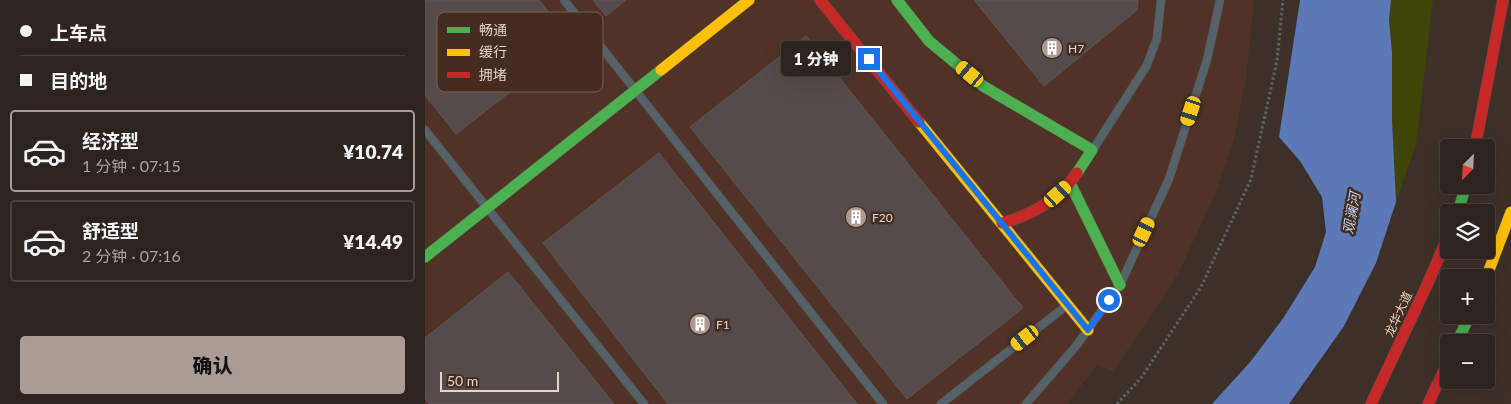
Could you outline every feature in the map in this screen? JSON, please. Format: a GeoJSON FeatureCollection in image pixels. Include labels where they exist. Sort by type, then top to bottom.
{"type":"FeatureCollection","features":[{"type":"Feature","properties":{"kind":"street"},"geometry":{"type":"LineString","coordinates":[[425,257],[749,0]]}},
{"type":"Feature","properties":{"kind":"street"},"geometry":{"type":"LineString","coordinates":[[820,0],[1088,330]]}},
{"type":"Feature","properties":{"kind":"street"},"geometry":{"type":"LineString","coordinates":[[897,0],[929,41],[983,86],[1092,150],[1070,183],[1046,205],[1018,220],[1002,223]]}},
{"type":"Feature","properties":{"kind":"street"},"geometry":{"type":"LineString","coordinates":[[1477,139],[1503,0]]}},
{"type":"Feature","properties":{"kind":"street"},"geometry":{"type":"LineString","coordinates":[[1070,183],[1120,285]]}},
{"type":"Feature","properties":{"kind":"street"},"geometry":{"type":"LineString","coordinates":[[1489,269],[1511,212]]}},
{"type":"Feature","properties":{"kind":"street","name":"龙华大道"},"geometry":{"type":"LineString","coordinates":[[1371,404],[1440,255]]}},
{"type":"Feature","properties":{"kind":"street"},"geometry":{"type":"LineString","coordinates":[[1428,404],[1440,377]]}},
{"type":"Feature","properties":{"kind":"street"},"geometry":{"type":"LineString","coordinates":[[1435,404],[1440,380]]}},
{"type":"Feature","properties":{"kind":"lane"},"geometry":{"type":"LineString","coordinates":[[564,0],[573,12]]}},
{"type":"Feature","properties":{"kind":"lane"},"geometry":{"type":"LineString","coordinates":[[1092,150],[1147,65],[1157,38],[1161,0]]}},
{"type":"Feature","properties":{"kind":"lane"},"geometry":{"type":"LineString","coordinates":[[1026,404],[1076,346],[1120,285],[1169,179],[1207,60],[1220,0]]}},
{"type":"Feature","properties":{"kind":"lane"},"geometry":{"type":"LineString","coordinates":[[603,49],[883,404]]}},
{"type":"Feature","properties":{"kind":"lane"},"geometry":{"type":"LineString","coordinates":[[425,130],[643,404]]}},
{"type":"Feature","properties":{"kind":"lane"},"geometry":{"type":"LineString","coordinates":[[941,404],[1068,305]]}},
{"type":"Feature","properties":{"kind":"path"},"geometry":{"type":"LineString","coordinates":[[1117,404],[1141,378],[1201,287],[1251,179],[1277,60],[1283,0]]}},
{"type":"Feature","properties":{"kind":"shaded area"},"geometry":{"type":"Polygon","coordinates":[[[425,0],[1254,0],[1246,78],[1234,140],[1216,192],[1179,272],[1113,371],[1097,365],[1067,404],[425,404],[425,0]]]}},
{"type":"Feature","properties":{"kind":"green space"},"geometry":{"type":"Polygon","coordinates":[[[1391,0],[1433,0],[1416,144],[1396,202],[1392,119],[1392,52],[1389,20],[1391,0]]]}},
{"type":"Feature","properties":{"kind":"water","name":"观澜河"},"geometry":{"type":"Polygon","coordinates":[[[1300,0],[1391,0],[1389,20],[1392,52],[1392,120],[1396,202],[1376,263],[1344,326],[1289,404],[1212,404],[1251,361],[1284,317],[1315,267],[1326,232],[1322,197],[1300,161],[1279,137],[1300,0]]]}},
{"type":"Feature","properties":{"kind":"building"},"geometry":{"type":"Polygon","coordinates":[[[425,0],[539,0],[548,12],[437,12],[437,92],[510,92],[456,134],[425,95],[425,0]]]}},
{"type":"Feature","properties":{"kind":"building"},"geometry":{"type":"Polygon","coordinates":[[[593,0],[626,0],[606,16],[593,0]]]}},
{"type":"Feature","properties":{"kind":"building","name":"H7"},"geometry":{"type":"Polygon","coordinates":[[[974,0],[1138,0],[1137,10],[1044,86],[974,0]]]}},
{"type":"Feature","properties":{"kind":"building","name":"F20"},"geometry":{"type":"Polygon","coordinates":[[[806,36],[1023,308],[907,399],[690,127],[806,36]]]}},
{"type":"Feature","properties":{"kind":"building","name":"F1"},"geometry":{"type":"Polygon","coordinates":[[[659,153],[857,404],[668,404],[543,243],[659,153]]]}},
{"type":"Feature","properties":{"kind":"building"},"geometry":{"type":"Polygon","coordinates":[[[508,272],[614,404],[429,404],[425,399],[425,338],[508,272]]]}},
{"type":"Feature","properties":{"kind":"traffic: fast"},"geometry":{"type":"LineString","coordinates":[[897,0],[929,41],[983,86],[1092,150],[1077,173]]}},
{"type":"Feature","properties":{"kind":"traffic: fast"},"geometry":{"type":"LineString","coordinates":[[425,257],[661,70]]}},
{"type":"Feature","properties":{"kind":"traffic: fast"},"geometry":{"type":"LineString","coordinates":[[1070,183],[1120,285]]}},
{"type":"Feature","properties":{"kind":"traffic: fast"},"geometry":{"type":"LineString","coordinates":[[1460,204],[1463,194]]}},
{"type":"Feature","properties":{"kind":"traffic: fast"},"geometry":{"type":"LineString","coordinates":[[1461,334],[1466,324]]}},
{"type":"Feature","properties":{"kind":"traffic: slow"},"geometry":{"type":"LineString","coordinates":[[661,70],[749,0]]}},
{"type":"Feature","properties":{"kind":"traffic: slow"},"geometry":{"type":"LineString","coordinates":[[919,122],[1088,330]]}},
{"type":"Feature","properties":{"kind":"traffic: slow"},"geometry":{"type":"LineString","coordinates":[[1489,269],[1511,212]]}},
{"type":"Feature","properties":{"kind":"traffic: jam"},"geometry":{"type":"LineString","coordinates":[[820,0],[919,122]]}},
{"type":"Feature","properties":{"kind":"traffic: jam"},"geometry":{"type":"LineString","coordinates":[[1477,139],[1503,0]]}},
{"type":"Feature","properties":{"kind":"traffic: jam"},"geometry":{"type":"LineString","coordinates":[[1002,223],[1013,220],[1044,205],[1062,191],[1077,173]]}},
{"type":"Feature","properties":{"kind":"traffic: jam"},"geometry":{"type":"LineString","coordinates":[[1371,404],[1440,255]]}},
{"type":"Feature","properties":{"kind":"traffic: jam"},"geometry":{"type":"LineString","coordinates":[[1428,404],[1440,379]]}},
{"type":"Feature","properties":{"kind":"place","name":"H7"},"geometry":{"type":"Point","coordinates":[1052,48]}},
{"type":"Feature","properties":{"kind":"place","name":"F20"},"geometry":{"type":"Point","coordinates":[856,217]}},
{"type":"Feature","properties":{"kind":"place","name":"F1"},"geometry":{"type":"Point","coordinates":[700,324]}},
{"type":"Feature","properties":{"kind":"route"},"geometry":{"type":"LineString","coordinates":[[869,59],[1088,330],[1109,300]]}}]}
